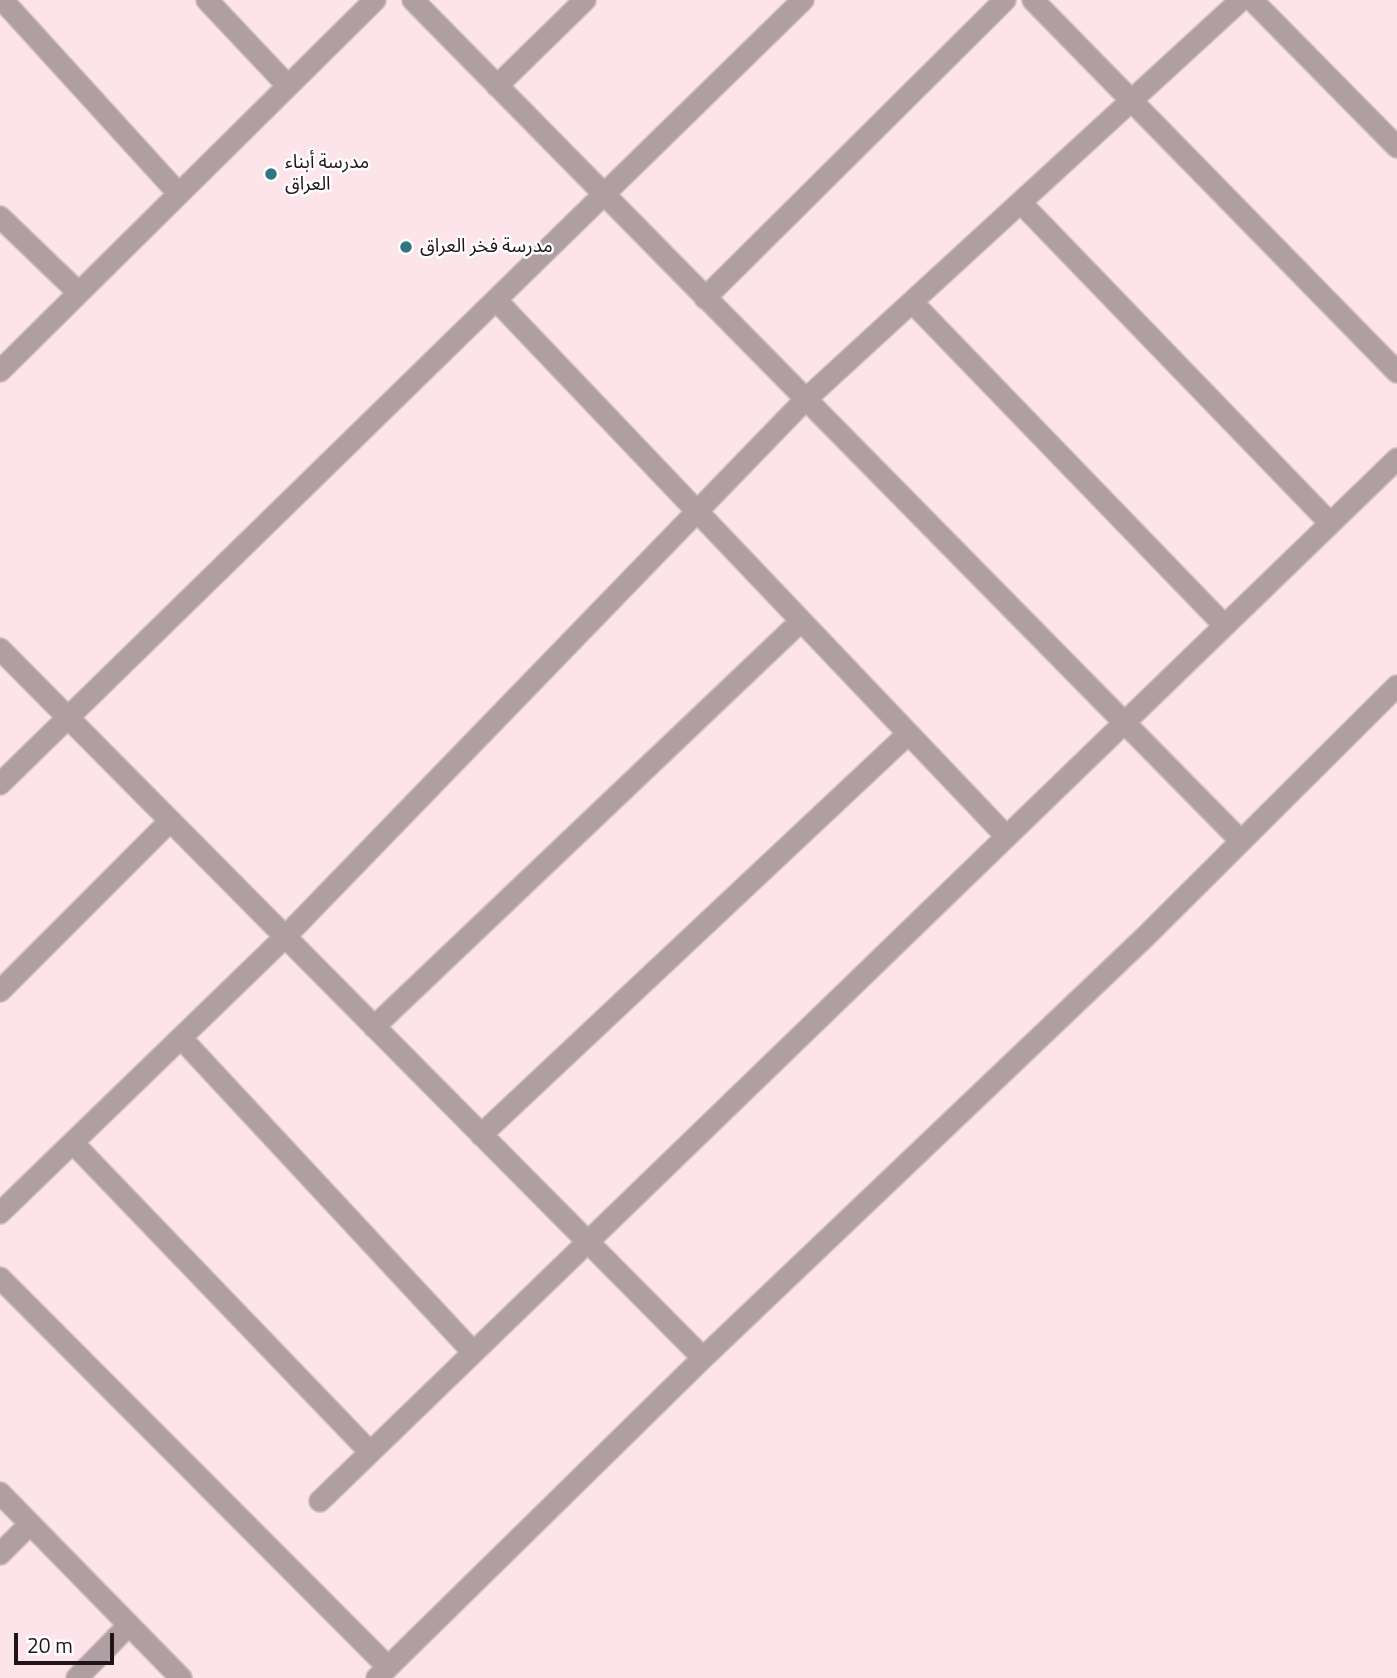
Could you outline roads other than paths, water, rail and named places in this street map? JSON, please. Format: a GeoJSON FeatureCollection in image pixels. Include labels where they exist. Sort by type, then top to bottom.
{"type":"FeatureCollection","features":[{"type":"Feature","properties":{"kind":"street"},"geometry":{"type":"LineString","coordinates":[[206,0],[288,86]]}},
{"type":"Feature","properties":{"kind":"street"},"geometry":{"type":"LineString","coordinates":[[0,370],[375,0]]}},
{"type":"Feature","properties":{"kind":"street"},"geometry":{"type":"LineString","coordinates":[[413,0],[1241,841]]}},
{"type":"Feature","properties":{"kind":"street"},"geometry":{"type":"LineString","coordinates":[[497,86],[584,0]]}},
{"type":"Feature","properties":{"kind":"street"},"geometry":{"type":"LineString","coordinates":[[0,784],[803,0]]}},
{"type":"Feature","properties":{"kind":"street"},"geometry":{"type":"LineString","coordinates":[[705,298],[1005,0]]}},
{"type":"Feature","properties":{"kind":"street"},"geometry":{"type":"LineString","coordinates":[[1033,0],[1397,372]]}},
{"type":"Feature","properties":{"kind":"street"},"geometry":{"type":"LineString","coordinates":[[0,1213],[285,937],[805,400],[1241,0]]}},
{"type":"Feature","properties":{"kind":"street"},"geometry":{"type":"LineString","coordinates":[[1252,0],[1392,133]]}},
{"type":"Feature","properties":{"kind":"street"},"geometry":{"type":"LineString","coordinates":[[7,6],[179,194]]}},
{"type":"Feature","properties":{"kind":"street"},"geometry":{"type":"LineString","coordinates":[[1021,203],[1330,523]]}},
{"type":"Feature","properties":{"kind":"street"},"geometry":{"type":"LineString","coordinates":[[0,217],[79,292]]}},
{"type":"Feature","properties":{"kind":"street"},"geometry":{"type":"LineString","coordinates":[[496,300],[1006,836]]}},
{"type":"Feature","properties":{"kind":"street"},"geometry":{"type":"LineString","coordinates":[[912,302],[1224,625]]}},
{"type":"Feature","properties":{"kind":"street"},"geometry":{"type":"LineString","coordinates":[[320,1501],[1397,459]]}},
{"type":"Feature","properties":{"kind":"street"},"geometry":{"type":"LineString","coordinates":[[374,1027],[801,621]]}},
{"type":"Feature","properties":{"kind":"street"},"geometry":{"type":"LineString","coordinates":[[0,649],[703,1358]]}},
{"type":"Feature","properties":{"kind":"street"},"geometry":{"type":"LineString","coordinates":[[0,1278],[382,1672],[703,1358],[1145,937],[1397,687]]}},
{"type":"Feature","properties":{"kind":"street"},"geometry":{"type":"LineString","coordinates":[[481,1135],[908,734]]}},
{"type":"Feature","properties":{"kind":"street"},"geometry":{"type":"LineString","coordinates":[[0,991],[170,821]]}},
{"type":"Feature","properties":{"kind":"street"},"geometry":{"type":"LineString","coordinates":[[181,1038],[473,1352]]}},
{"type":"Feature","properties":{"kind":"street"},"geometry":{"type":"LineString","coordinates":[[73,1143],[370,1452]]}},
{"type":"Feature","properties":{"kind":"street"},"geometry":{"type":"LineString","coordinates":[[0,1493],[181,1678]]}},
{"type":"Feature","properties":{"kind":"street"},"geometry":{"type":"LineString","coordinates":[[0,1553],[30,1524]]}},
{"type":"Feature","properties":{"kind":"street"},"geometry":{"type":"LineString","coordinates":[[77,1678],[129,1625]]}},
{"type":"Feature","properties":{"kind":"place","name":"مدرسة أبناء العراق"},"geometry":{"type":"Point","coordinates":[271,174]}},
{"type":"Feature","properties":{"kind":"place","name":"مدرسة فخر العراق"},"geometry":{"type":"Point","coordinates":[406,247]}}]}
